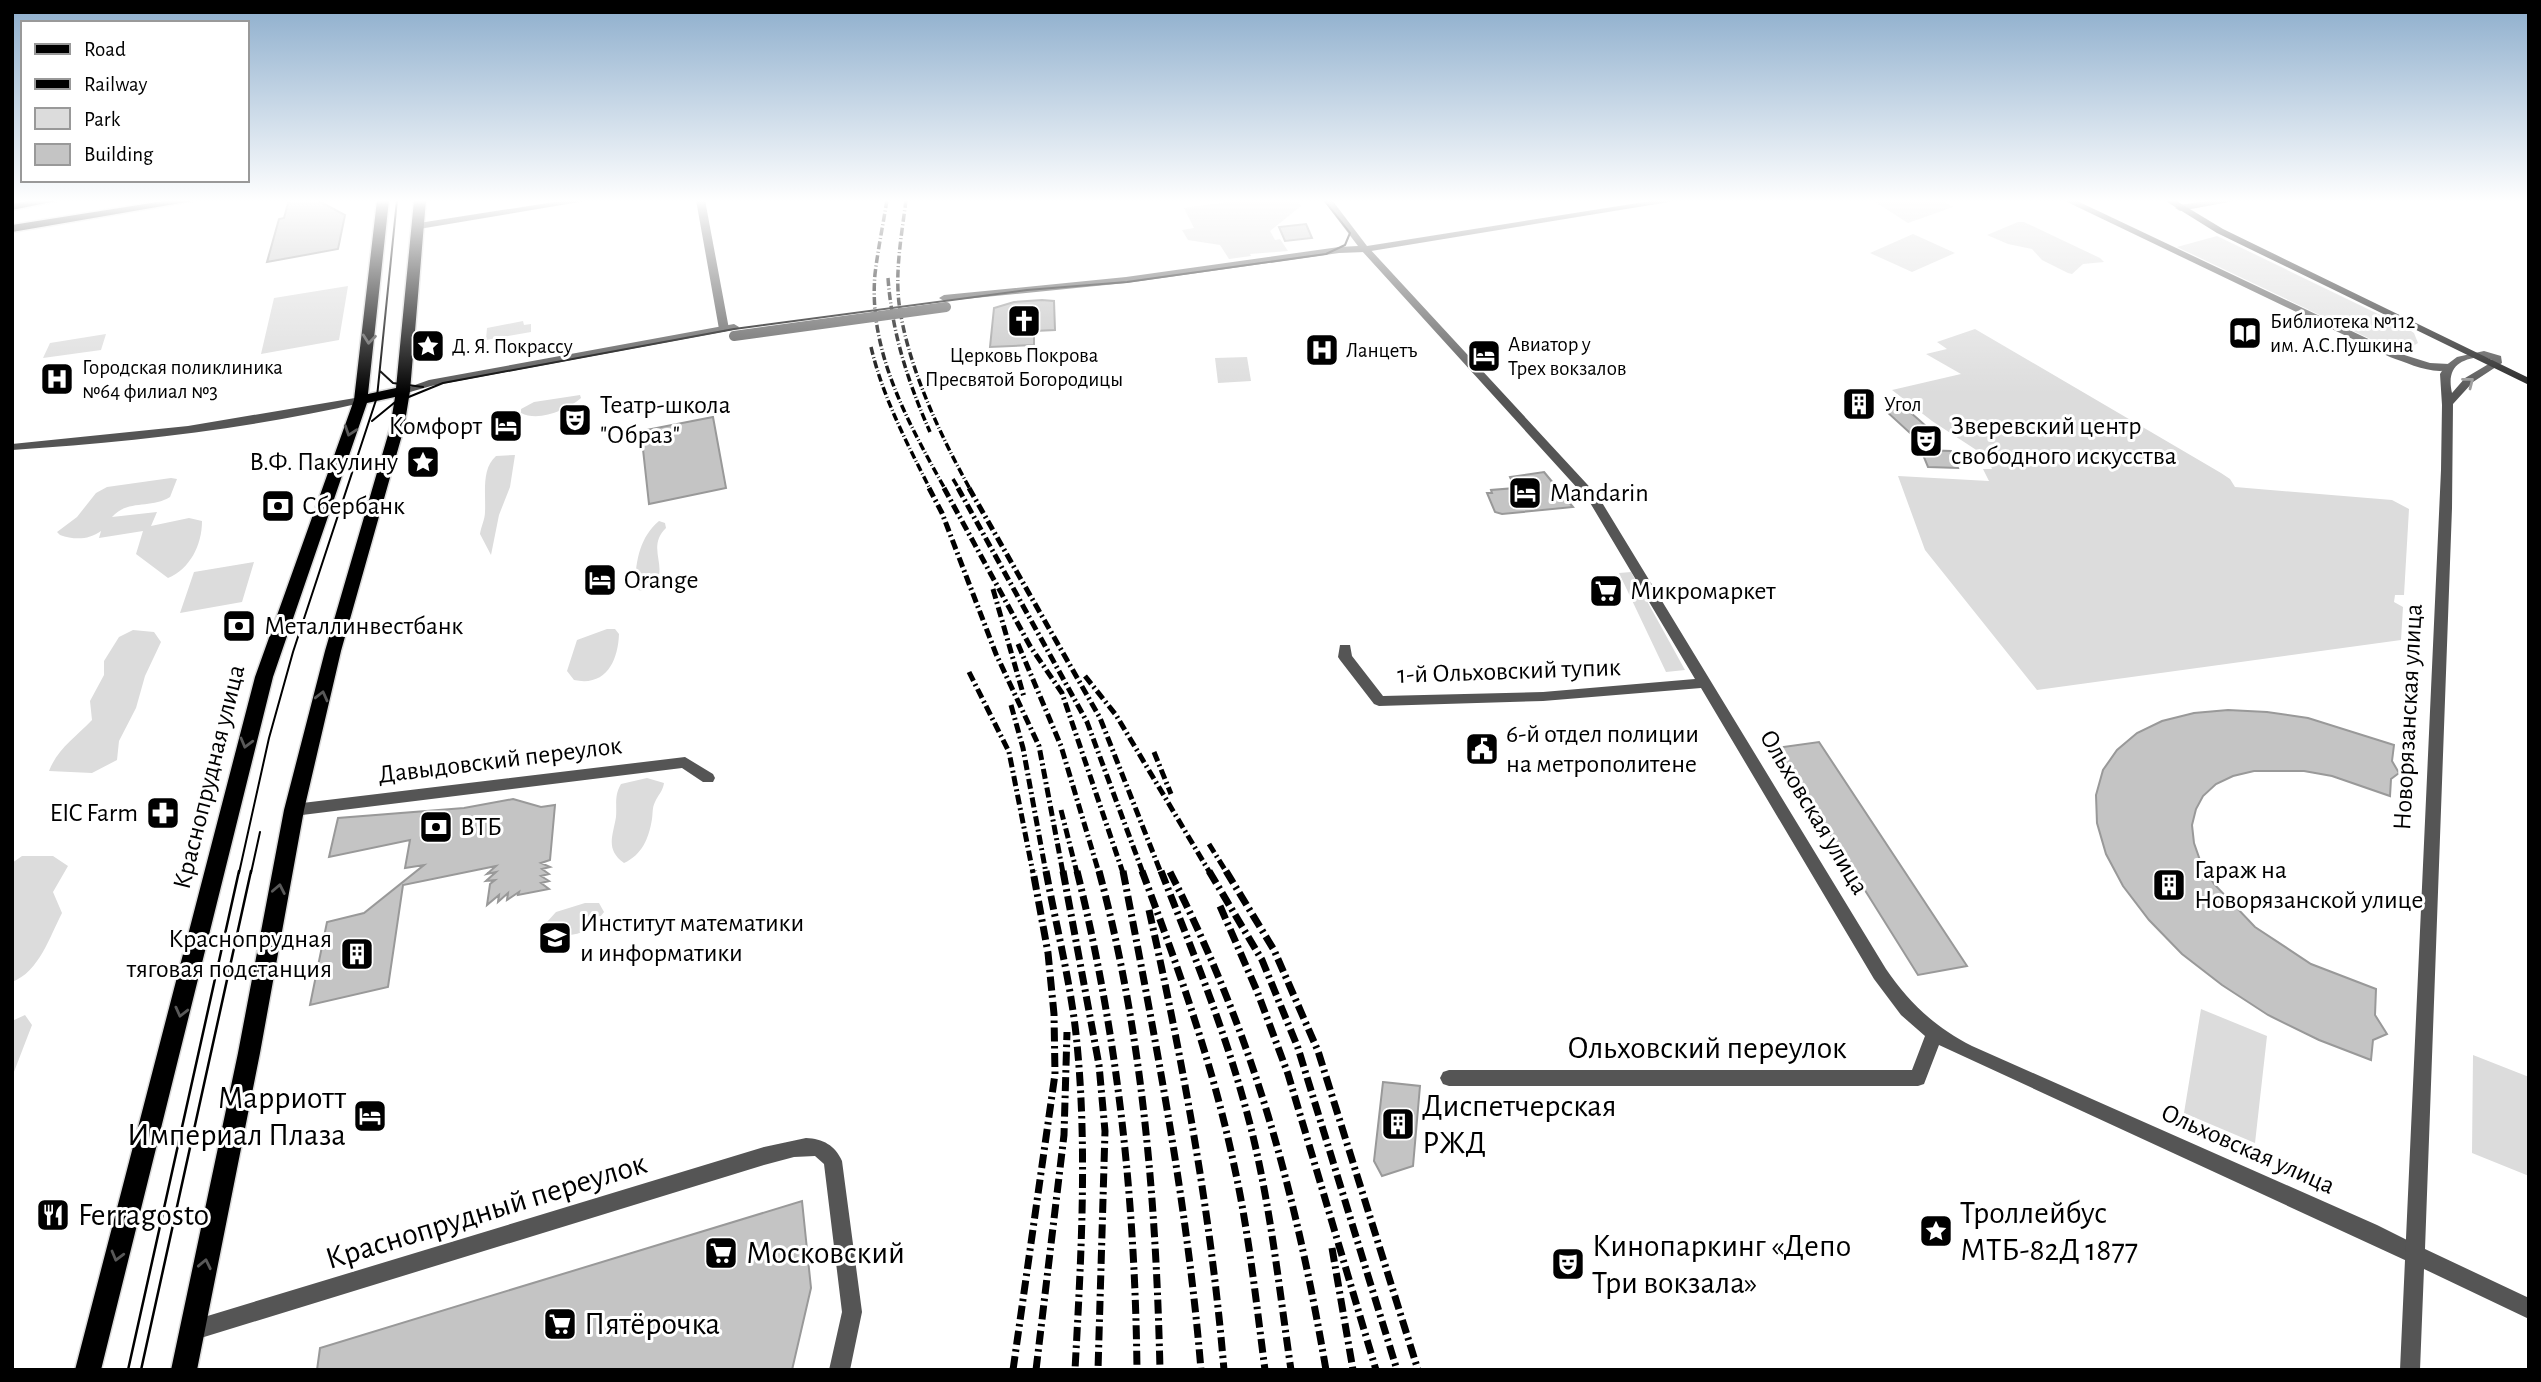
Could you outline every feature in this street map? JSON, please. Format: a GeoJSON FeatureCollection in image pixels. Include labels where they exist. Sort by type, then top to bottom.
{"type":"FeatureCollection","features":[{"type":"Feature","properties":{"kind":"main road","name":"Краснопрудная улица"},"geometry":{"type":"LineString","coordinates":[[88,1370],[264,677],[361,400],[376,264]]}},
{"type":"Feature","properties":{"kind":"main road"},"geometry":{"type":"LineString","coordinates":[[184,1370],[249,1053],[294,810],[333,651],[397,428],[415,264]]}},
{"type":"Feature","properties":{"kind":"main road"},"geometry":{"type":"LineString","coordinates":[[2288,264],[2472,355],[2529,372]]}},
{"type":"Feature","properties":{"kind":"main road"},"geometry":{"type":"LineString","coordinates":[[2303,264],[2493,360],[2529,382]]}},
{"type":"Feature","properties":{"kind":"main road"},"geometry":{"type":"LineString","coordinates":[[361,400],[403,391]]}},
{"type":"Feature","properties":{"kind":"street"},"geometry":{"type":"LineString","coordinates":[[715,264],[731,331]]}},
{"type":"Feature","properties":{"kind":"street"},"geometry":{"type":"LineString","coordinates":[[403,391],[429,383],[731,331],[945,302],[1180,281],[1294,264]]}},
{"type":"Feature","properties":{"kind":"street","name":"Ольховская улица"},"geometry":{"type":"LineString","coordinates":[[1379,264],[1594,499],[1890,989],[1908,1014],[1934,1034],[1966,1051],[2370,1231],[2529,1309]]}},
{"type":"Feature","properties":{"kind":"street"},"geometry":{"type":"LineString","coordinates":[[2203,264],[2394,355],[2429,366],[2449,367],[2472,355]]}},
{"type":"Feature","properties":{"kind":"street"},"geometry":{"type":"LineString","coordinates":[[2448,403],[2469,380],[2493,360]]}},
{"type":"Feature","properties":{"kind":"street","name":"Новорязанская улица"},"geometry":{"type":"LineString","coordinates":[[2410,1370],[2448,403],[2444,378],[2449,367]]}},
{"type":"Feature","properties":{"kind":"street"},"geometry":{"type":"LineString","coordinates":[[12,447],[146,434],[361,400]]}},
{"type":"Feature","properties":{"kind":"street","name":"1-й Ольховский тупик"},"geometry":{"type":"LineString","coordinates":[[1345,648],[1345,657],[1379,701],[1558,697],[1706,684]]}},
{"type":"Feature","properties":{"kind":"street","name":"Давыдовский переулок"},"geometry":{"type":"LineString","coordinates":[[294,810],[685,762],[708,778]]}},
{"type":"Feature","properties":{"kind":"street","name":"Ольховский переулок"},"geometry":{"type":"LineString","coordinates":[[1449,1078],[1918,1078],[1934,1034]]}},
{"type":"Feature","properties":{"kind":"street","name":"Краснопрудный переулок"},"geometry":{"type":"LineString","coordinates":[[191,1331],[798,1148],[816,1147],[826,1152],[833,1161],[852,1312],[839,1370]]}},
{"type":"Feature","properties":{"kind":"green space"},"geometry":{"type":"Polygon","coordinates":[[[1895,264],[1929,264],[1912,272],[1895,264]]]}},
{"type":"Feature","properties":{"kind":"green space"},"geometry":{"type":"Polygon","coordinates":[[[2051,264],[2082,264],[2072,274],[2051,264]]]}},
{"type":"Feature","properties":{"kind":"green space"},"geometry":{"type":"Polygon","coordinates":[[[2214,264],[2276,264],[2405,327],[2414,333],[2418,343],[2406,350],[2387,347],[2214,264]]]}},
{"type":"Feature","properties":{"kind":"green space"},"geometry":{"type":"Polygon","coordinates":[[[348,286],[339,340],[261,354],[274,298],[348,286]]]}},
{"type":"Feature","properties":{"kind":"green space"},"geometry":{"type":"Polygon","coordinates":[[[523,321],[524,325],[531,324],[531,332],[486,340],[487,328],[523,321]]]}},
{"type":"Feature","properties":{"kind":"green space"},"geometry":{"type":"Polygon","coordinates":[[[1975,329],[2221,473],[2230,479],[2235,487],[2392,500],[2409,509],[2404,595],[2395,595],[2394,602],[2403,607],[2401,640],[2037,690],[1925,550],[1898,476],[1989,481],[1983,469],[1992,469],[1987,457],[1932,421],[1892,390],[1961,374],[1926,354],[1947,349],[1937,342],[1975,329]]]}},
{"type":"Feature","properties":{"kind":"green space"},"geometry":{"type":"Polygon","coordinates":[[[106,334],[101,350],[43,358],[50,343],[106,334]]]}},
{"type":"Feature","properties":{"kind":"green space"},"geometry":{"type":"Polygon","coordinates":[[[1247,357],[1251,381],[1218,383],[1215,358],[1247,357]]]}},
{"type":"Feature","properties":{"kind":"green space"},"geometry":{"type":"Polygon","coordinates":[[[580,395],[581,398],[575,402],[552,413],[536,416],[521,413],[521,409],[534,402],[580,395]]]}},
{"type":"Feature","properties":{"kind":"green space"},"geometry":{"type":"Polygon","coordinates":[[[515,455],[510,487],[499,515],[491,555],[480,534],[485,515],[486,475],[496,456],[515,455]]]}},
{"type":"Feature","properties":{"kind":"green space"},"geometry":{"type":"Polygon","coordinates":[[[177,479],[170,497],[155,503],[125,508],[112,517],[157,512],[151,526],[189,518],[202,521],[200,539],[193,555],[183,569],[168,578],[136,554],[143,531],[99,538],[101,531],[81,538],[65,537],[57,532],[77,517],[96,493],[107,487],[177,479]]]}},
{"type":"Feature","properties":{"kind":"green space"},"geometry":{"type":"Polygon","coordinates":[[[659,521],[665,523],[666,528],[657,545],[660,570],[658,578],[653,585],[642,591],[635,589],[640,550],[647,534],[659,521]]]}},
{"type":"Feature","properties":{"kind":"green space"},"geometry":{"type":"Polygon","coordinates":[[[254,562],[242,602],[180,613],[194,572],[254,562]]]}},
{"type":"Feature","properties":{"kind":"green space"},"geometry":{"type":"Polygon","coordinates":[[[1631,572],[1685,670],[1666,672],[1619,573],[1631,572]]]}},
{"type":"Feature","properties":{"kind":"green space"},"geometry":{"type":"Polygon","coordinates":[[[607,629],[615,629],[619,634],[616,654],[608,670],[594,680],[574,680],[567,671],[577,640],[607,629]]]}},
{"type":"Feature","properties":{"kind":"green space"},"geometry":{"type":"Polygon","coordinates":[[[133,630],[154,632],[161,642],[145,676],[136,708],[119,741],[117,760],[92,773],[49,771],[62,750],[92,720],[90,701],[104,675],[104,661],[119,637],[133,630]]]}},
{"type":"Feature","properties":{"kind":"green space"},"geometry":{"type":"Polygon","coordinates":[[[647,778],[664,783],[654,804],[651,826],[644,845],[624,863],[612,847],[617,793],[621,784],[647,778]]]}},
{"type":"Feature","properties":{"kind":"green space"},"geometry":{"type":"Polygon","coordinates":[[[22,856],[53,856],[68,866],[53,892],[62,913],[48,942],[30,970],[12,982],[12,863],[22,856]]]}},
{"type":"Feature","properties":{"kind":"green space"},"geometry":{"type":"Polygon","coordinates":[[[585,903],[599,903],[604,912],[594,924],[577,934],[554,934],[546,923],[556,912],[585,903]]]}},
{"type":"Feature","properties":{"kind":"green space"},"geometry":{"type":"Polygon","coordinates":[[[2201,1009],[2267,1036],[2255,1143],[2184,1113],[2201,1009]]]}},
{"type":"Feature","properties":{"kind":"green space"},"geometry":{"type":"Polygon","coordinates":[[[25,1015],[32,1025],[12,1077],[12,1021],[25,1015]]]}},
{"type":"Feature","properties":{"kind":"green space"},"geometry":{"type":"Polygon","coordinates":[[[2473,1055],[2529,1077],[2529,1176],[2472,1153],[2473,1055]]]}},
{"type":"Feature","properties":{"kind":"building","name":"Церковь Покрова Пресвятой Богородицы"},"geometry":{"type":"Polygon","coordinates":[[[1054,301],[1055,330],[1034,331],[1034,345],[990,347],[994,308],[1014,302],[1054,301]]]}},
{"type":"Feature","properties":{"kind":"building"},"geometry":{"type":"Polygon","coordinates":[[[1905,408],[1929,429],[1910,433],[1886,411],[1905,408]]]}},
{"type":"Feature","properties":{"kind":"building"},"geometry":{"type":"Polygon","coordinates":[[[713,417],[726,488],[649,504],[641,431],[713,417]]]}},
{"type":"Feature","properties":{"kind":"building"},"geometry":{"type":"Polygon","coordinates":[[[1921,450],[1951,451],[1958,468],[1928,467],[1921,450]]]}},
{"type":"Feature","properties":{"kind":"building","name":"Mandarin"},"geometry":{"type":"Polygon","coordinates":[[[1544,472],[1573,507],[1502,514],[1495,512],[1487,493],[1492,493],[1491,490],[1515,488],[1510,477],[1544,472]]]}},
{"type":"Feature","properties":{"kind":"building","name":"Гараж на Новорязанской улице"},"geometry":{"type":"Polygon","coordinates":[[[2228,710],[2308,718],[2394,745],[2392,761],[2399,773],[2391,779],[2390,796],[2332,776],[2304,771],[2254,771],[2216,784],[2203,796],[2192,825],[2194,843],[2201,863],[2214,884],[2255,927],[2311,964],[2376,989],[2375,1015],[2387,1034],[2373,1040],[2371,1060],[2319,1040],[2268,1015],[2222,985],[2182,954],[2149,920],[2123,886],[2106,854],[2097,823],[2096,795],[2103,770],[2117,750],[2137,733],[2162,721],[2194,713],[2228,710]]]}},
{"type":"Feature","properties":{"kind":"building"},"geometry":{"type":"Polygon","coordinates":[[[1819,742],[1967,966],[1918,975],[1776,748],[1819,742]]]}},
{"type":"Feature","properties":{"kind":"building"},"geometry":{"type":"Polygon","coordinates":[[[513,799],[541,807],[555,805],[550,860],[541,863],[550,867],[542,869],[549,874],[541,876],[549,881],[541,883],[549,889],[518,895],[519,892],[507,900],[508,893],[498,902],[499,895],[487,905],[490,884],[495,880],[486,881],[496,872],[487,874],[496,866],[403,885],[388,987],[310,1005],[327,922],[364,913],[424,865],[405,868],[410,840],[329,857],[338,818],[464,808],[513,799]]]}},
{"type":"Feature","properties":{"kind":"building","name":"Диспетчерская РЖД"},"geometry":{"type":"Polygon","coordinates":[[[1383,1082],[1420,1086],[1413,1166],[1382,1176],[1374,1161],[1383,1082]]]}},
{"type":"Feature","properties":{"kind":"building","name":"Московский"},"geometry":{"type":"Polygon","coordinates":[[[802,1201],[811,1288],[792,1370],[317,1370],[320,1348],[802,1201]]]}},
{"type":"Feature","properties":{"kind":"tram line"},"geometry":{"type":"LineString","coordinates":[[239,873],[269,738],[293,652],[377,397],[390,264]]}},
{"type":"Feature","properties":{"kind":"tram line"},"geometry":{"type":"LineString","coordinates":[[372,421],[394,403],[443,383],[734,329],[1027,290],[1127,282],[1251,264]]}},
{"type":"Feature","properties":{"kind":"tram line"},"geometry":{"type":"LineString","coordinates":[[380,371],[393,383],[423,387]]}},
{"type":"Feature","properties":{"kind":"tram line"},"geometry":{"type":"LineString","coordinates":[[251,873],[260,832]]}},
{"type":"Feature","properties":{"kind":"tram line"},"geometry":{"type":"LineString","coordinates":[[128,1370],[239,871]]}},
{"type":"Feature","properties":{"kind":"tram line"},"geometry":{"type":"LineString","coordinates":[[141,1370],[251,871]]}},
{"type":"Feature","properties":{"kind":"railway"},"geometry":{"type":"LineString","coordinates":[[877,264],[875,303],[885,359],[905,413],[945,489]]}},
{"type":"Feature","properties":{"kind":"railway"},"geometry":{"type":"LineString","coordinates":[[899,264],[899,303],[909,351],[926,399],[970,489]]}},
{"type":"Feature","properties":{"kind":"railway"},"geometry":{"type":"LineString","coordinates":[[888,278],[902,357],[930,432]]}},
{"type":"Feature","properties":{"kind":"railway"},"geometry":{"type":"LineString","coordinates":[[871,347],[889,402],[930,489]]}},
{"type":"Feature","properties":{"kind":"railway"},"geometry":{"type":"LineString","coordinates":[[953,479],[959,489]]}},
{"type":"Feature","properties":{"kind":"railway"},"geometry":{"type":"LineString","coordinates":[[929,488],[942,513],[996,654],[1039,746],[1063,873]]}},
{"type":"Feature","properties":{"kind":"railway"},"geometry":{"type":"LineString","coordinates":[[944,488],[1030,646],[1062,693],[1123,873]]}},
{"type":"Feature","properties":{"kind":"railway"},"geometry":{"type":"LineString","coordinates":[[958,488],[1087,722],[1143,873]]}},
{"type":"Feature","properties":{"kind":"railway"},"geometry":{"type":"LineString","coordinates":[[969,488],[1100,718],[1161,873]]}},
{"type":"Feature","properties":{"kind":"railway"},"geometry":{"type":"LineString","coordinates":[[993,589],[1024,697]]}},
{"type":"Feature","properties":{"kind":"railway"},"geometry":{"type":"LineString","coordinates":[[1018,644],[1061,746],[1099,873]]}},
{"type":"Feature","properties":{"kind":"railway"},"geometry":{"type":"LineString","coordinates":[[969,672],[1009,752],[1033,873]]}},
{"type":"Feature","properties":{"kind":"railway"},"geometry":{"type":"LineString","coordinates":[[1085,676],[1116,715],[1210,873]]}},
{"type":"Feature","properties":{"kind":"railway"},"geometry":{"type":"LineString","coordinates":[[1011,705],[1023,748],[1046,873]]}},
{"type":"Feature","properties":{"kind":"railway"},"geometry":{"type":"LineString","coordinates":[[1154,752],[1171,794]]}},
{"type":"Feature","properties":{"kind":"railway"},"geometry":{"type":"LineString","coordinates":[[1061,810],[1077,873]]}},
{"type":"Feature","properties":{"kind":"railway"},"geometry":{"type":"LineString","coordinates":[[1209,844],[1227,873]]}},
{"type":"Feature","properties":{"kind":"railway"},"geometry":{"type":"LineString","coordinates":[[1013,1370],[1055,1074],[1054,1014],[1048,953],[1033,871]]}},
{"type":"Feature","properties":{"kind":"railway"},"geometry":{"type":"LineString","coordinates":[[1046,871],[1070,993],[1080,1076],[1083,1160],[1075,1370]]}},
{"type":"Feature","properties":{"kind":"railway"},"geometry":{"type":"LineString","coordinates":[[1063,871],[1099,1065],[1105,1131],[1098,1370]]}},
{"type":"Feature","properties":{"kind":"railway"},"geometry":{"type":"LineString","coordinates":[[1077,871],[1103,995],[1122,1119],[1133,1244],[1137,1370]]}},
{"type":"Feature","properties":{"kind":"railway"},"geometry":{"type":"LineString","coordinates":[[1099,871],[1127,994],[1137,1056],[1151,1181],[1160,1370]]}},
{"type":"Feature","properties":{"kind":"railway"},"geometry":{"type":"LineString","coordinates":[[1123,871],[1179,1182],[1201,1370]]}},
{"type":"Feature","properties":{"kind":"railway"},"geometry":{"type":"LineString","coordinates":[[1142,871],[1194,1016],[1216,1090],[1244,1216],[1265,1370]]}},
{"type":"Feature","properties":{"kind":"railway"},"geometry":{"type":"LineString","coordinates":[[1161,871],[1216,1014],[1253,1135],[1272,1235],[1291,1370]]}},
{"type":"Feature","properties":{"kind":"railway"},"geometry":{"type":"LineString","coordinates":[[1209,871],[1262,960],[1298,1048],[1397,1370]]}},
{"type":"Feature","properties":{"kind":"railway"},"geometry":{"type":"LineString","coordinates":[[1226,871],[1274,950],[1318,1051],[1418,1370]]}},
{"type":"Feature","properties":{"kind":"railway"},"geometry":{"type":"LineString","coordinates":[[1170,872],[1200,933],[1225,994],[1268,1115],[1300,1239],[1326,1370]]}},
{"type":"Feature","properties":{"kind":"railway"},"geometry":{"type":"LineString","coordinates":[[1220,906],[1257,991],[1288,1074],[1376,1370]]}},
{"type":"Feature","properties":{"kind":"railway"},"geometry":{"type":"LineString","coordinates":[[1149,910],[1204,1196],[1224,1370]]}},
{"type":"Feature","properties":{"kind":"railway"},"geometry":{"type":"LineString","coordinates":[[1036,1370],[1064,1135],[1067,1032]]}},
{"type":"Feature","properties":{"kind":"railway"},"geometry":{"type":"LineString","coordinates":[[1332,1248],[1353,1370]]}},
{"type":"Feature","properties":{"kind":"place","name":"Церковь Покрова Пресвятой Богородицы"},"geometry":{"type":"Point","coordinates":[1024,321]}},
{"type":"Feature","properties":{"kind":"place","name":"Библиотека №112 им. А.С.Пушкина"},"geometry":{"type":"Point","coordinates":[2245,333]}},
{"type":"Feature","properties":{"kind":"place","name":"Д. Я. Покрассу"},"geometry":{"type":"Point","coordinates":[428,346]}},
{"type":"Feature","properties":{"kind":"place","name":"Ланцетъ"},"geometry":{"type":"Point","coordinates":[1322,350]}},
{"type":"Feature","properties":{"kind":"place","name":"Авиатор у Трех вокзалов"},"geometry":{"type":"Point","coordinates":[1484,356]}},
{"type":"Feature","properties":{"kind":"place","name":"Городская поликлиника №64 филиал №3"},"geometry":{"type":"Point","coordinates":[57,379]}},
{"type":"Feature","properties":{"kind":"place","name":"Угол"},"geometry":{"type":"Point","coordinates":[1859,404]}},
{"type":"Feature","properties":{"kind":"place","name":"Театр-школа \"Образ\""},"geometry":{"type":"Point","coordinates":[575,420]}},
{"type":"Feature","properties":{"kind":"place","name":"Комфорт"},"geometry":{"type":"Point","coordinates":[506,426]}},
{"type":"Feature","properties":{"kind":"place","name":"Зверевский центр свободного искусства"},"geometry":{"type":"Point","coordinates":[1926,441]}},
{"type":"Feature","properties":{"kind":"place","name":"В.Ф. Пакулину"},"geometry":{"type":"Point","coordinates":[423,462]}},
{"type":"Feature","properties":{"kind":"place","name":"Mandarin"},"geometry":{"type":"Point","coordinates":[1525,493]}},
{"type":"Feature","properties":{"kind":"place","name":"Сбербанк"},"geometry":{"type":"Point","coordinates":[278,506]}},
{"type":"Feature","properties":{"kind":"place","name":"Orange"},"geometry":{"type":"Point","coordinates":[600,580]}},
{"type":"Feature","properties":{"kind":"place","name":"Микромаркет"},"geometry":{"type":"Point","coordinates":[1606,591]}},
{"type":"Feature","properties":{"kind":"place","name":"Металлинвестбанк"},"geometry":{"type":"Point","coordinates":[239,626]}},
{"type":"Feature","properties":{"kind":"place","name":"6-й отдел полиции на метрополитене"},"geometry":{"type":"Point","coordinates":[1482,749]}},
{"type":"Feature","properties":{"kind":"place","name":"EIC Farm"},"geometry":{"type":"Point","coordinates":[163,813]}},
{"type":"Feature","properties":{"kind":"place","name":"ВТБ"},"geometry":{"type":"Point","coordinates":[436,827]}},
{"type":"Feature","properties":{"kind":"place","name":"Гараж на Новорязанской улице"},"geometry":{"type":"Point","coordinates":[2169,885]}},
{"type":"Feature","properties":{"kind":"place","name":"Институт математики и информатики"},"geometry":{"type":"Point","coordinates":[555,938]}},
{"type":"Feature","properties":{"kind":"place","name":"Краснопрудная тяговая подстанция"},"geometry":{"type":"Point","coordinates":[357,954]}},
{"type":"Feature","properties":{"kind":"place","name":"Марриотт Империал Плаза"},"geometry":{"type":"Point","coordinates":[370,1116]}},
{"type":"Feature","properties":{"kind":"place","name":"Диспетчерская РЖД"},"geometry":{"type":"Point","coordinates":[1398,1124]}},
{"type":"Feature","properties":{"kind":"place","name":"Ferragosto"},"geometry":{"type":"Point","coordinates":[53,1215]}},
{"type":"Feature","properties":{"kind":"place","name":"Троллейбус МТБ-82Д 1877"},"geometry":{"type":"Point","coordinates":[1936,1231]}},
{"type":"Feature","properties":{"kind":"place","name":"Московский"},"geometry":{"type":"Point","coordinates":[721,1253]}},
{"type":"Feature","properties":{"kind":"place","name":"Кинопаркинг «Депо Три вокзала»"},"geometry":{"type":"Point","coordinates":[1568,1264]}},
{"type":"Feature","properties":{"kind":"place","name":"Пятёрочка"},"geometry":{"type":"Point","coordinates":[560,1324]}}]}
